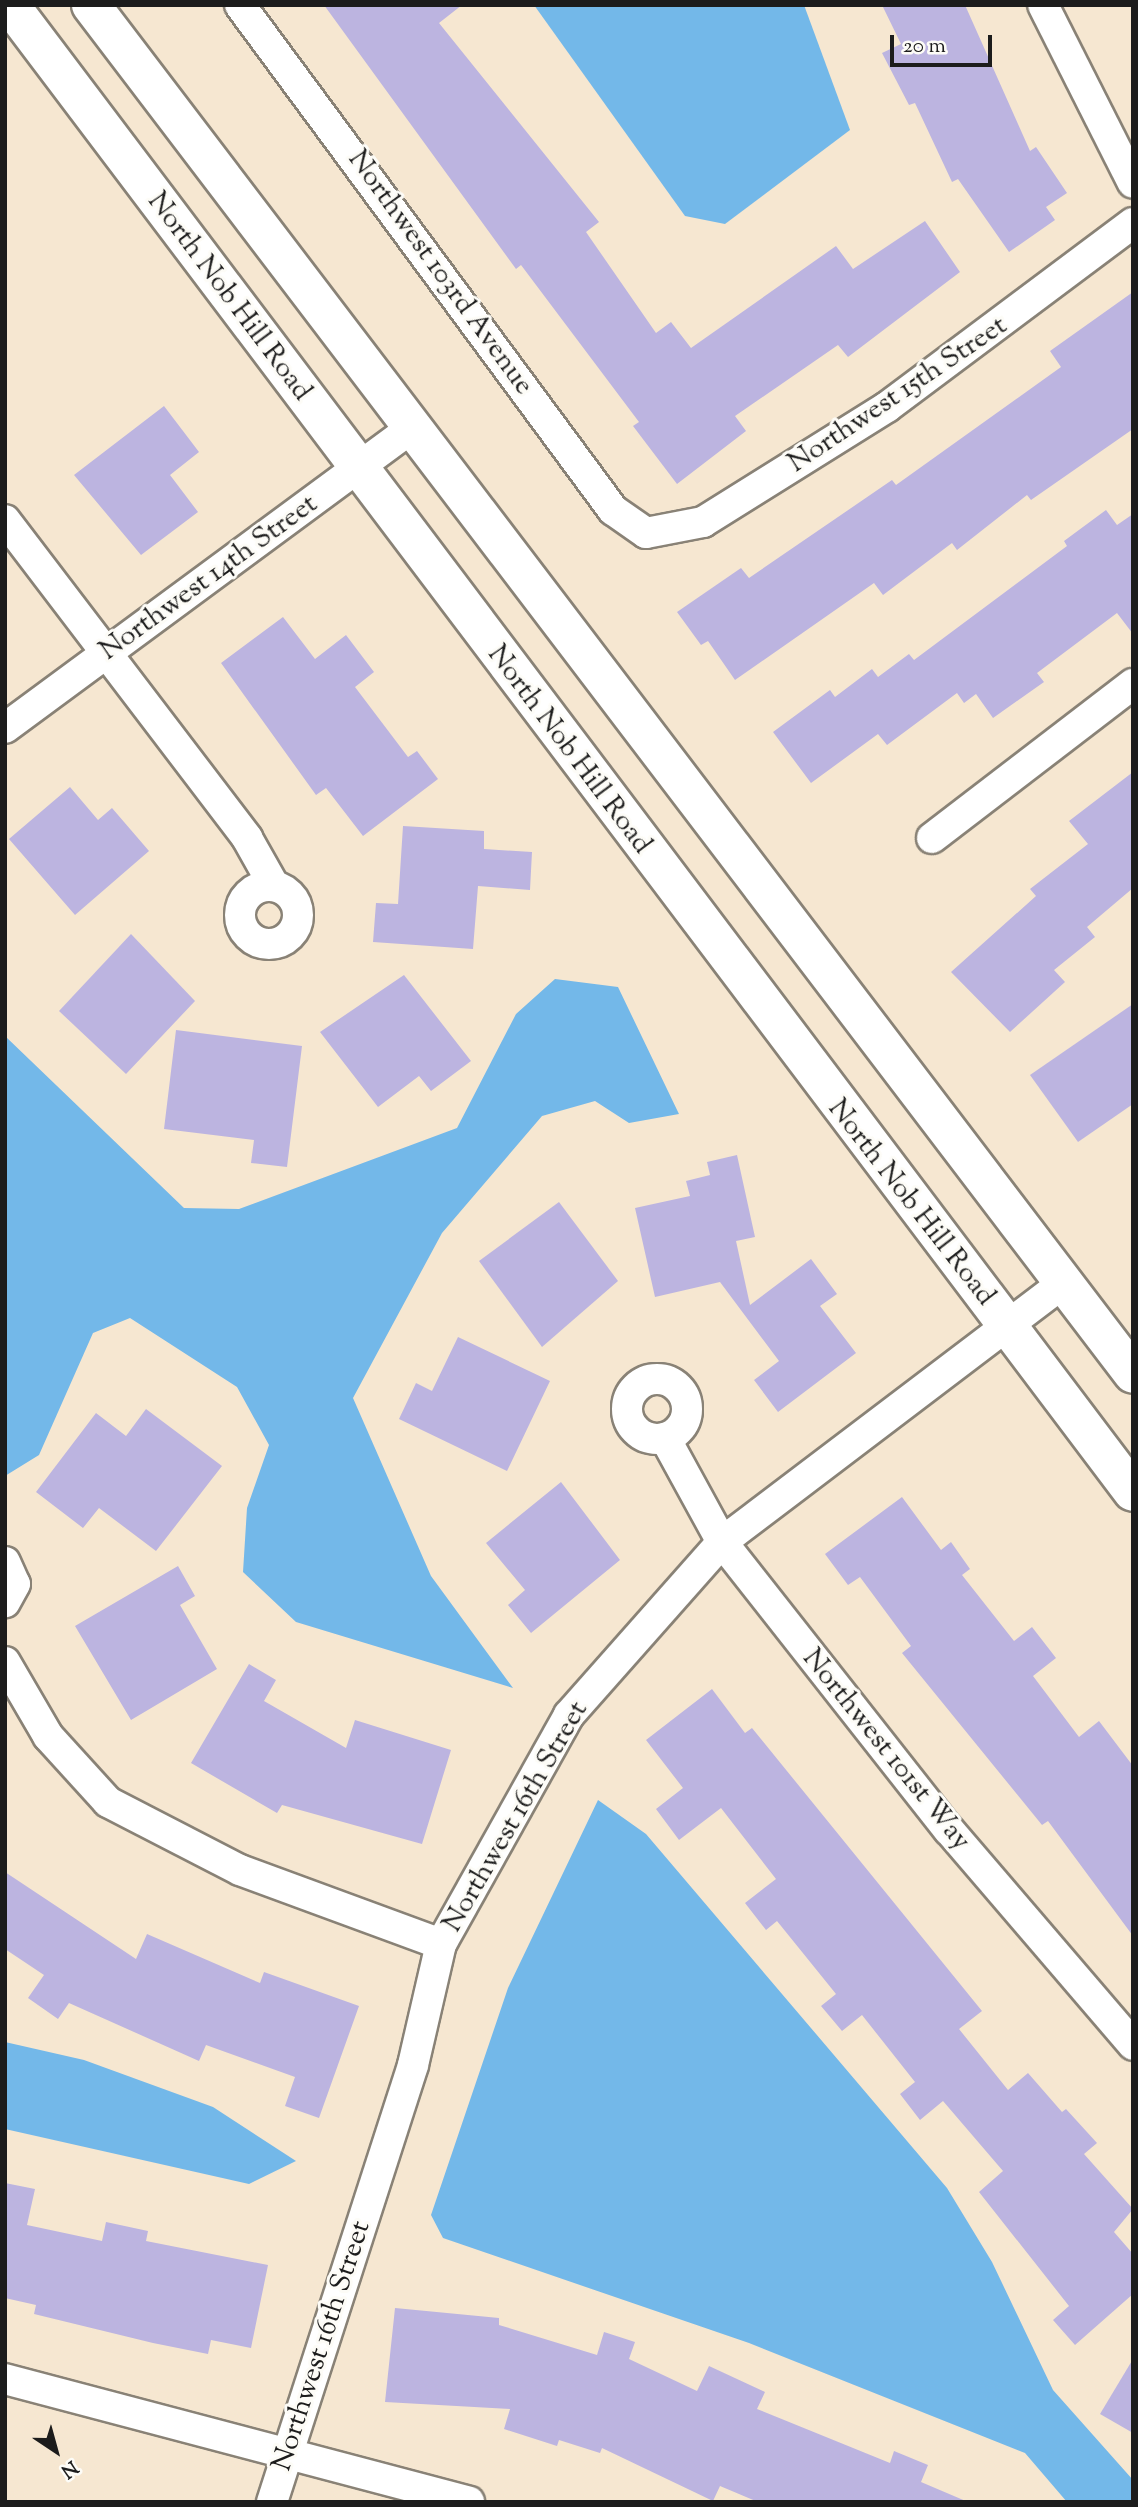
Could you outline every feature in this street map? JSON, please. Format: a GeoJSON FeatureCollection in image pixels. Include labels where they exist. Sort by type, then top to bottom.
{"type":"FeatureCollection","features":[{"type":"Feature","properties":{"kind":"main road","name":"North Nob Hill Road"},"geometry":{"type":"LineString","coordinates":[[10,5],[357,468],[1133,1492]]}},
{"type":"Feature","properties":{"kind":"main road"},"geometry":{"type":"LineString","coordinates":[[91,5],[1133,1374]]}},
{"type":"Feature","properties":{"kind":"street","name":"Northwest 103rd Avenue"},"geometry":{"type":"LineString","coordinates":[[240,5],[613,510],[646,533]]}},
{"type":"Feature","properties":{"kind":"street"},"geometry":{"type":"LineString","coordinates":[[1042,5],[1133,183]]}},
{"type":"Feature","properties":{"kind":"street","name":"Northwest 15th Street"},"geometry":{"type":"LineString","coordinates":[[646,533],[703,522],[887,407],[1133,223]]}},
{"type":"Feature","properties":{"kind":"street","name":"Northwest 14th Street"},"geometry":{"type":"LineString","coordinates":[[5,728],[413,427]]}},
{"type":"Feature","properties":{"kind":"street"},"geometry":{"type":"LineString","coordinates":[[5,520],[247,838],[274,886]]}},
{"type":"Feature","properties":{"kind":"street"},"geometry":{"type":"LineString","coordinates":[[932,838],[1133,684]]}},
{"type":"Feature","properties":{"kind":"street","name":"Northwest 16th Street"},"geometry":{"type":"LineString","coordinates":[[272,2502],[413,2065],[441,1944],[569,1716],[722,1542],[1062,1284]]}},
{"type":"Feature","properties":{"kind":"street","name":"Northwest 101st Way"},"geometry":{"type":"LineString","coordinates":[[665,1438],[722,1542],[948,1830],[1133,2045]]}},
{"type":"Feature","properties":{"kind":"street"},"geometry":{"type":"LineString","coordinates":[[5,1562],[15,1584],[5,1602]]}},
{"type":"Feature","properties":{"kind":"street"},"geometry":{"type":"LineString","coordinates":[[5,1662],[48,1736],[108,1801],[240,1870],[441,1944]]}},
{"type":"Feature","properties":{"kind":"street"},"geometry":{"type":"LineString","coordinates":[[5,2379],[469,2502]]}},
{"type":"Feature","properties":{"kind":"water"},"geometry":{"type":"Polygon","coordinates":[[[534,5],[804,5],[850,130],[725,224],[685,216],[534,5]]]}},
{"type":"Feature","properties":{"kind":"water"},"geometry":{"type":"Polygon","coordinates":[[[555,979],[618,987],[679,1114],[629,1123],[595,1101],[542,1116],[442,1233],[353,1398],[431,1576],[513,1688],[296,1622],[243,1572],[247,1508],[269,1445],[237,1387],[130,1318],[93,1333],[39,1455],[5,1476],[5,1036],[184,1208],[239,1209],[457,1128],[516,1014],[555,979]]]}},
{"type":"Feature","properties":{"kind":"water"},"geometry":{"type":"Polygon","coordinates":[[[598,1800],[646,1834],[947,2188],[992,2262],[1053,2390],[1133,2480],[1133,2502],[1067,2502],[1025,2453],[749,2343],[443,2238],[431,2215],[508,1988],[598,1800]]]}},
{"type":"Feature","properties":{"kind":"water"},"geometry":{"type":"Polygon","coordinates":[[[5,2042],[84,2060],[213,2107],[296,2161],[249,2184],[5,2129],[5,2042]]]}},
{"type":"Feature","properties":{"kind":"building"},"geometry":{"type":"Polygon","coordinates":[[[324,5],[462,5],[439,23],[599,222],[586,232],[656,333],[671,322],[691,348],[836,246],[853,269],[925,221],[960,272],[848,357],[838,345],[735,416],[746,431],[677,484],[633,426],[639,422],[521,265],[516,269],[324,5]]]}},
{"type":"Feature","properties":{"kind":"building"},"geometry":{"type":"Polygon","coordinates":[[[882,5],[965,5],[1030,151],[1036,147],[1067,193],[1046,207],[1055,220],[1009,252],[958,179],[952,182],[915,103],[909,105],[882,53],[901,44],[882,5]]]}},
{"type":"Feature","properties":{"kind":"building"},"geometry":{"type":"Polygon","coordinates":[[[1133,292],[1133,429],[1031,500],[1027,495],[957,550],[952,543],[883,595],[874,583],[735,680],[708,641],[701,645],[677,612],[741,568],[749,578],[892,480],[896,485],[1061,367],[1050,351],[1133,292]]]}},
{"type":"Feature","properties":{"kind":"building"},"geometry":{"type":"Polygon","coordinates":[[[164,406],[199,452],[170,475],[198,512],[141,555],[74,475],[164,406]]]}},
{"type":"Feature","properties":{"kind":"building"},"geometry":{"type":"Polygon","coordinates":[[[1106,510],[1117,525],[1133,514],[1133,634],[1117,613],[1037,673],[1044,682],[993,718],[976,694],[964,703],[957,693],[887,745],[878,734],[811,783],[773,732],[830,690],[835,697],[872,669],[878,677],[909,654],[914,660],[1067,546],[1064,541],[1106,510]]]}},
{"type":"Feature","properties":{"kind":"building"},"geometry":{"type":"Polygon","coordinates":[[[283,617],[315,659],[346,635],[374,672],[355,687],[408,757],[417,751],[438,779],[363,836],[326,788],[316,795],[221,663],[283,617]]]}},
{"type":"Feature","properties":{"kind":"building"},"geometry":{"type":"Polygon","coordinates":[[[1133,772],[1133,888],[1087,927],[1095,937],[1054,970],[1065,982],[1010,1032],[951,972],[1036,896],[1030,889],[1088,844],[1069,821],[1133,772]]]}},
{"type":"Feature","properties":{"kind":"building"},"geometry":{"type":"Polygon","coordinates":[[[70,787],[98,820],[112,808],[149,851],[75,915],[9,839],[70,787]]]}},
{"type":"Feature","properties":{"kind":"building"},"geometry":{"type":"Polygon","coordinates":[[[403,826],[484,831],[484,849],[532,852],[530,890],[478,886],[473,949],[373,942],[376,903],[398,904],[403,826]]]}},
{"type":"Feature","properties":{"kind":"building"},"geometry":{"type":"Polygon","coordinates":[[[131,934],[195,1001],[126,1074],[59,1011],[131,934]]]}},
{"type":"Feature","properties":{"kind":"building"},"geometry":{"type":"Polygon","coordinates":[[[404,975],[471,1061],[431,1091],[419,1076],[378,1107],[320,1032],[404,975]]]}},
{"type":"Feature","properties":{"kind":"building"},"geometry":{"type":"Polygon","coordinates":[[[1133,1004],[1133,1104],[1078,1142],[1030,1075],[1133,1004]]]}},
{"type":"Feature","properties":{"kind":"building"},"geometry":{"type":"Polygon","coordinates":[[[176,1030],[302,1046],[287,1167],[251,1163],[254,1140],[164,1129],[176,1030]]]}},
{"type":"Feature","properties":{"kind":"building"},"geometry":{"type":"Polygon","coordinates":[[[737,1155],[755,1237],[736,1241],[750,1305],[811,1259],[837,1294],[820,1306],[856,1353],[778,1412],[754,1380],[779,1361],[720,1282],[655,1297],[635,1208],[690,1196],[686,1181],[710,1175],[707,1162],[737,1155]]]}},
{"type":"Feature","properties":{"kind":"building"},"geometry":{"type":"Polygon","coordinates":[[[559,1202],[618,1281],[542,1347],[479,1261],[559,1202]]]}},
{"type":"Feature","properties":{"kind":"building"},"geometry":{"type":"Polygon","coordinates":[[[458,1337],[550,1381],[507,1471],[399,1419],[416,1383],[432,1391],[458,1337]]]}},
{"type":"Feature","properties":{"kind":"building"},"geometry":{"type":"Polygon","coordinates":[[[146,1409],[222,1466],[156,1551],[99,1508],[83,1528],[36,1492],[96,1413],[126,1436],[146,1409]]]}},
{"type":"Feature","properties":{"kind":"building"},"geometry":{"type":"Polygon","coordinates":[[[561,1482],[620,1560],[531,1633],[508,1605],[525,1590],[486,1543],[561,1482]]]}},
{"type":"Feature","properties":{"kind":"building"},"geometry":{"type":"Polygon","coordinates":[[[902,1497],[941,1550],[951,1542],[970,1569],[962,1575],[1014,1641],[1032,1627],[1056,1658],[1033,1676],[1079,1737],[1099,1721],[1133,1766],[1133,1936],[1048,1821],[1042,1825],[902,1653],[911,1646],[860,1577],[848,1585],[825,1554],[902,1497]]]}},
{"type":"Feature","properties":{"kind":"building"},"geometry":{"type":"Polygon","coordinates":[[[178,1566],[195,1596],[180,1605],[217,1669],[131,1720],[75,1626],[178,1566]]]}},
{"type":"Feature","properties":{"kind":"building"},"geometry":{"type":"Polygon","coordinates":[[[249,1664],[276,1680],[264,1701],[346,1748],[355,1720],[451,1750],[422,1844],[282,1805],[277,1813],[191,1763],[249,1664]]]}},
{"type":"Feature","properties":{"kind":"building"},"geometry":{"type":"Polygon","coordinates":[[[712,1689],[745,1733],[752,1728],[982,2011],[959,2029],[1008,2090],[1028,2073],[1062,2112],[1066,2109],[1097,2143],[1084,2154],[1133,2209],[1114,2232],[1133,2254],[1133,2294],[1075,2345],[1053,2320],[1069,2306],[979,2192],[1003,2171],[943,2101],[920,2120],[900,2094],[915,2082],[862,2015],[842,2031],[821,2006],[836,1994],[777,1921],[766,1930],[745,1903],[776,1879],[721,1808],[679,1840],[656,1809],[683,1788],[646,1740],[712,1689]]]}},
{"type":"Feature","properties":{"kind":"building"},"geometry":{"type":"Polygon","coordinates":[[[5,1872],[136,1959],[147,1934],[260,1983],[264,1972],[359,2006],[319,2118],[285,2106],[295,2077],[206,2045],[199,2061],[69,2003],[58,2019],[28,1998],[44,1975],[5,1949],[5,1872]]]}},
{"type":"Feature","properties":{"kind":"building"},"geometry":{"type":"Polygon","coordinates":[[[5,2183],[35,2189],[27,2225],[102,2241],[106,2222],[148,2231],[146,2241],[268,2265],[251,2348],[211,2340],[208,2354],[153,2343],[34,2314],[36,2305],[5,2298],[5,2183]]]}},
{"type":"Feature","properties":{"kind":"building"},"geometry":{"type":"Polygon","coordinates":[[[395,2308],[499,2318],[499,2325],[597,2355],[604,2332],[635,2342],[629,2359],[697,2391],[709,2366],[765,2392],[757,2409],[890,2463],[894,2451],[928,2465],[921,2482],[968,2502],[758,2502],[720,2486],[713,2501],[602,2448],[600,2453],[559,2440],[557,2446],[504,2429],[510,2409],[385,2402],[395,2308]]]}},
{"type":"Feature","properties":{"kind":"building"},"geometry":{"type":"Polygon","coordinates":[[[1133,2359],[1133,2433],[1100,2414],[1133,2359]]]}}]}
